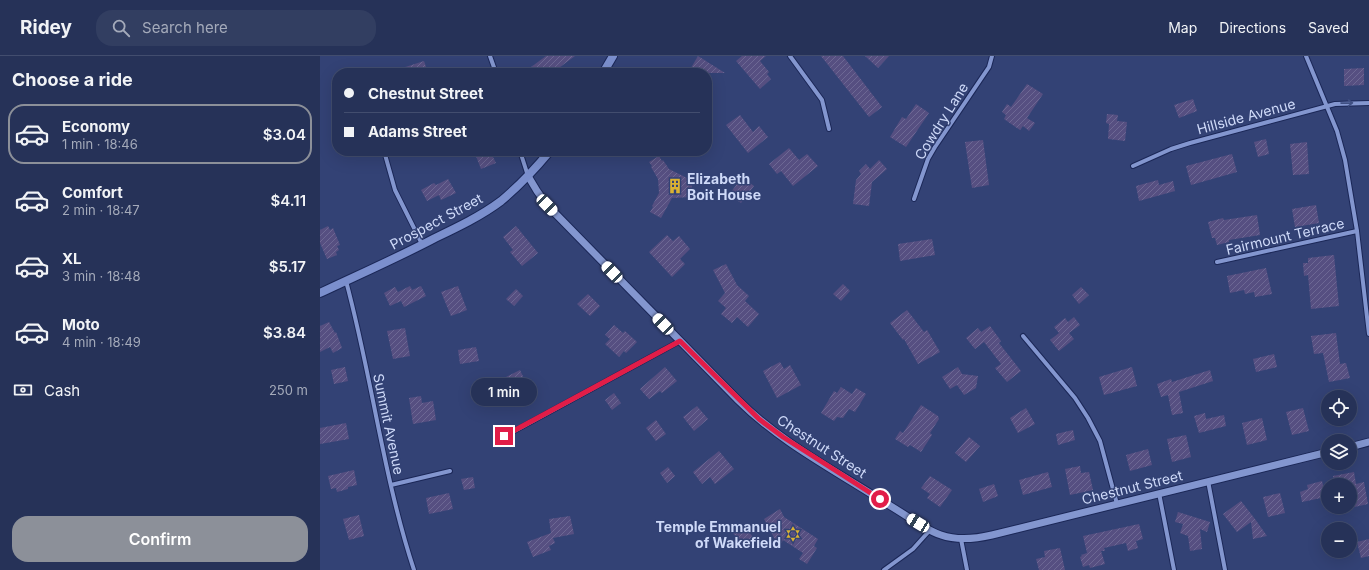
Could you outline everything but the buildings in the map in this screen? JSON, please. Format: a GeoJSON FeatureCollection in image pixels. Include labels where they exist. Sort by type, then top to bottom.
{"type":"FeatureCollection","features":[{"type":"Feature","properties":{"kind":"main road"},"geometry":{"type":"LineString","coordinates":[[606,68],[613,56]]}},
{"type":"Feature","properties":{"kind":"main road","name":"Prospect Street"},"geometry":{"type":"LineString","coordinates":[[320,294],[423,245],[473,219],[501,201],[528,176],[546,156]]}},
{"type":"Feature","properties":{"kind":"street"},"geometry":{"type":"LineString","coordinates":[[490,56],[494,68]]}},
{"type":"Feature","properties":{"kind":"street"},"geometry":{"type":"LineString","coordinates":[[790,56],[821,98],[829,129]]}},
{"type":"Feature","properties":{"kind":"street","name":"Cowdry Lane"},"geometry":{"type":"LineString","coordinates":[[914,199],[928,159],[989,67],[992,56]]}},
{"type":"Feature","properties":{"kind":"street"},"geometry":{"type":"LineString","coordinates":[[1306,56],[1337,131],[1346,160],[1358,231],[1369,334]]}},
{"type":"Feature","properties":{"kind":"street","name":"Hillside Avenue"},"geometry":{"type":"LineString","coordinates":[[1133,166],[1178,146],[1341,103],[1369,102]]}},
{"type":"Feature","properties":{"kind":"street"},"geometry":{"type":"LineString","coordinates":[[385,156],[395,190],[423,245]]}},
{"type":"Feature","properties":{"kind":"street"},"geometry":{"type":"LineString","coordinates":[[522,156],[528,176]]}},
{"type":"Feature","properties":{"kind":"street","name":"Chestnut Street"},"geometry":{"type":"LineString","coordinates":[[528,176],[547,205],[748,410],[770,428],[826,465],[942,536],[961,539],[977,539],[992,536],[1321,454]]}},
{"type":"Feature","properties":{"kind":"street","name":"Fairmount Terrace"},"geometry":{"type":"LineString","coordinates":[[1217,262],[1358,231]]}},
{"type":"Feature","properties":{"kind":"street","name":"Summit Avenue"},"geometry":{"type":"LineString","coordinates":[[346,281],[355,314],[380,441],[414,570]]}},
{"type":"Feature","properties":{"kind":"street"},"geometry":{"type":"LineString","coordinates":[[1023,336],[1075,398],[1091,424],[1100,441],[1117,504]]}},
{"type":"Feature","properties":{"kind":"street"},"geometry":{"type":"LineString","coordinates":[[504,436],[680,341]]}},
{"type":"Feature","properties":{"kind":"street"},"geometry":{"type":"LineString","coordinates":[[1357,445],[1369,442]]}},
{"type":"Feature","properties":{"kind":"street"},"geometry":{"type":"LineString","coordinates":[[391,485],[450,471]]}},
{"type":"Feature","properties":{"kind":"street"},"geometry":{"type":"LineString","coordinates":[[1208,481],[1225,570]]}},
{"type":"Feature","properties":{"kind":"street"},"geometry":{"type":"LineString","coordinates":[[1159,493],[1174,570]]}},
{"type":"Feature","properties":{"kind":"street"},"geometry":{"type":"LineString","coordinates":[[884,570],[913,549],[930,530]]}},
{"type":"Feature","properties":{"kind":"street"},"geometry":{"type":"LineString","coordinates":[[961,539],[967,570]]}},
{"type":"Feature","properties":{"kind":"place","name":"Elizabeth Boit House"},"geometry":{"type":"Point","coordinates":[675,186]}},
{"type":"Feature","properties":{"kind":"place","name":"Temple Emmanuel of Wakefield"},"geometry":{"type":"Point","coordinates":[793,534]}},
{"type":"Feature","properties":{"kind":"route"},"geometry":{"type":"LineString","coordinates":[[504,436],[680,341],[748,410],[759,419],[783,437],[880,499]]}}]}
